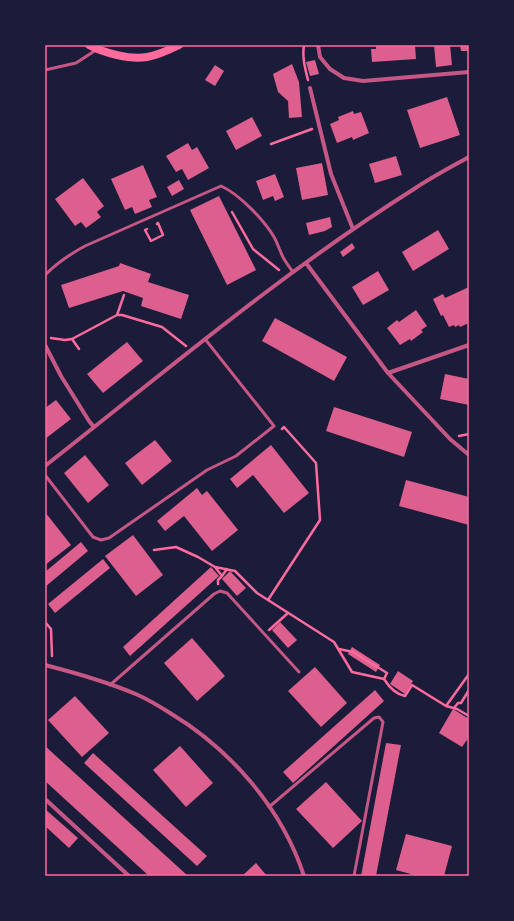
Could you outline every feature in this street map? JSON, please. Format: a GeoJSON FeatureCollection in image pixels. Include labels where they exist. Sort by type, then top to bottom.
{"type":"FeatureCollection","features":[{"type":"Feature","properties":{"kind":"main road"},"geometry":{"type":"LineString","coordinates":[[89,45],[107,53],[126,57],[146,58],[168,51],[179,45]]}},
{"type":"Feature","properties":{"kind":"street"},"geometry":{"type":"LineString","coordinates":[[318,45],[320,57],[330,69],[344,78],[363,81],[469,72]]}},
{"type":"Feature","properties":{"kind":"street"},"geometry":{"type":"LineString","coordinates":[[310,88],[331,174],[353,230]]}},
{"type":"Feature","properties":{"kind":"street"},"geometry":{"type":"LineString","coordinates":[[45,466],[205,339],[293,272],[415,188],[469,157]]}},
{"type":"Feature","properties":{"kind":"street"},"geometry":{"type":"LineString","coordinates":[[306,263],[388,372],[450,439],[469,455]]}},
{"type":"Feature","properties":{"kind":"street"},"geometry":{"type":"LineString","coordinates":[[45,345],[61,376],[94,428]]}},
{"type":"Feature","properties":{"kind":"street"},"geometry":{"type":"LineString","coordinates":[[388,372],[469,345]]}},
{"type":"Feature","properties":{"kind":"street"},"geometry":{"type":"LineString","coordinates":[[45,665],[90,677],[138,696],[162,708],[206,737],[239,768],[260,794],[285,832],[304,876]]}},
{"type":"Feature","properties":{"kind":"street"},"geometry":{"type":"LineString","coordinates":[[45,799],[129,876]]}},
{"type":"Feature","properties":{"kind":"lane"},"geometry":{"type":"LineString","coordinates":[[45,70],[76,63],[97,49]]}},
{"type":"Feature","properties":{"kind":"lane"},"geometry":{"type":"LineString","coordinates":[[45,275],[68,256],[85,246],[221,186],[249,206],[267,226],[293,272]]}},
{"type":"Feature","properties":{"kind":"lane"},"geometry":{"type":"LineString","coordinates":[[45,475],[93,537],[101,540],[109,538],[207,470],[236,456],[274,426],[205,339]]}},
{"type":"Feature","properties":{"kind":"lane"},"geometry":{"type":"LineString","coordinates":[[110,685],[214,594],[220,591],[227,593],[299,672]]}},
{"type":"Feature","properties":{"kind":"lane"},"geometry":{"type":"LineString","coordinates":[[269,807],[374,718],[379,717],[383,722],[354,876]]}},
{"type":"Feature","properties":{"kind":"path"},"geometry":{"type":"LineString","coordinates":[[304,45],[304,65],[310,88]]}},
{"type":"Feature","properties":{"kind":"path"},"geometry":{"type":"LineString","coordinates":[[271,144],[302,133]]}},
{"type":"Feature","properties":{"kind":"path"},"geometry":{"type":"LineString","coordinates":[[232,212],[253,249],[279,270]]}},
{"type":"Feature","properties":{"kind":"path"},"geometry":{"type":"LineString","coordinates":[[158,223],[163,235],[151,241],[145,230],[151,227],[158,223]]}},
{"type":"Feature","properties":{"kind":"path"},"geometry":{"type":"LineString","coordinates":[[117,315],[124,295]]}},
{"type":"Feature","properties":{"kind":"path"},"geometry":{"type":"LineString","coordinates":[[45,337],[65,340],[72,338],[117,315],[122,315],[162,327],[191,350]]}},
{"type":"Feature","properties":{"kind":"path"},"geometry":{"type":"LineString","coordinates":[[72,338],[79,349]]}},
{"type":"Feature","properties":{"kind":"path"},"geometry":{"type":"LineString","coordinates":[[268,600],[320,520],[316,463],[284,427],[280,431]]}},
{"type":"Feature","properties":{"kind":"path"},"geometry":{"type":"LineString","coordinates":[[154,550],[176,547],[215,567],[222,576]]}},
{"type":"Feature","properties":{"kind":"path"},"geometry":{"type":"LineString","coordinates":[[215,567],[235,571],[257,593],[334,642],[352,672],[384,679],[390,689],[401,696],[405,696],[412,685],[446,706],[454,708],[469,716]]}},
{"type":"Feature","properties":{"kind":"path"},"geometry":{"type":"LineString","coordinates":[[220,591],[218,580],[228,569]]}},
{"type":"Feature","properties":{"kind":"path"},"geometry":{"type":"LineString","coordinates":[[264,634],[288,613]]}},
{"type":"Feature","properties":{"kind":"path"},"geometry":{"type":"LineString","coordinates":[[45,622],[51,629],[52,656]]}},
{"type":"Feature","properties":{"kind":"path"},"geometry":{"type":"LineString","coordinates":[[338,649],[353,652],[387,674],[384,679]]}},
{"type":"Feature","properties":{"kind":"path"},"geometry":{"type":"LineString","coordinates":[[446,706],[469,674]]}},
{"type":"Feature","properties":{"kind":"path"},"geometry":{"type":"LineString","coordinates":[[454,708],[458,703],[461,703],[469,690]]}},
{"type":"Feature","properties":{"kind":"building"},"geometry":{"type":"Polygon","coordinates":[[[376,45],[415,45],[416,59],[372,62],[371,49],[376,49],[376,45]]]}},
{"type":"Feature","properties":{"kind":"building"},"geometry":{"type":"Polygon","coordinates":[[[434,45],[450,45],[452,65],[436,67],[434,45]]]}},
{"type":"Feature","properties":{"kind":"building"},"geometry":{"type":"Polygon","coordinates":[[[460,45],[469,45],[469,51],[461,51],[460,45]]]}},
{"type":"Feature","properties":{"kind":"building"},"geometry":{"type":"Polygon","coordinates":[[[315,60],[319,74],[310,76],[306,62],[315,60]]]}},
{"type":"Feature","properties":{"kind":"building"},"geometry":{"type":"Polygon","coordinates":[[[292,64],[299,82],[302,117],[289,118],[288,101],[278,92],[273,74],[292,64]]]}},
{"type":"Feature","properties":{"kind":"building"},"geometry":{"type":"Polygon","coordinates":[[[215,65],[224,71],[215,86],[205,80],[215,65]]]}},
{"type":"Feature","properties":{"kind":"building"},"geometry":{"type":"Polygon","coordinates":[[[447,97],[460,135],[420,148],[407,110],[447,97]]]}},
{"type":"Feature","properties":{"kind":"building"},"geometry":{"type":"Polygon","coordinates":[[[353,111],[354,114],[361,112],[369,133],[353,140],[352,137],[337,143],[330,124],[339,120],[338,117],[353,111]]]}},
{"type":"Feature","properties":{"kind":"building"},"geometry":{"type":"Polygon","coordinates":[[[252,117],[262,136],[236,150],[226,131],[252,117]]]}},
{"type":"Feature","properties":{"kind":"building"},"geometry":{"type":"Polygon","coordinates":[[[188,143],[192,150],[197,147],[209,168],[188,180],[182,169],[176,172],[166,156],[188,143]]]}},
{"type":"Feature","properties":{"kind":"building"},"geometry":{"type":"Polygon","coordinates":[[[396,156],[402,175],[375,183],[369,164],[396,156]]]}},
{"type":"Feature","properties":{"kind":"building"},"geometry":{"type":"Polygon","coordinates":[[[322,163],[328,195],[302,200],[296,168],[322,163]]]}},
{"type":"Feature","properties":{"kind":"building"},"geometry":{"type":"Polygon","coordinates":[[[143,165],[157,197],[149,200],[152,207],[135,214],[132,207],[125,210],[111,179],[143,165]]]}},
{"type":"Feature","properties":{"kind":"building"},"geometry":{"type":"Polygon","coordinates":[[[275,174],[284,197],[275,201],[273,196],[263,200],[256,181],[275,174]]]}},
{"type":"Feature","properties":{"kind":"building"},"geometry":{"type":"Polygon","coordinates":[[[83,178],[104,206],[97,212],[101,217],[86,228],[81,222],[75,226],[55,199],[83,178]]]}},
{"type":"Feature","properties":{"kind":"building"},"geometry":{"type":"Polygon","coordinates":[[[179,180],[184,189],[172,196],[167,187],[179,180]]]}},
{"type":"Feature","properties":{"kind":"building"},"geometry":{"type":"Polygon","coordinates":[[[219,196],[256,270],[227,285],[190,210],[219,196]]]}},
{"type":"Feature","properties":{"kind":"building"},"geometry":{"type":"Polygon","coordinates":[[[330,217],[332,227],[325,231],[309,235],[306,223],[330,217]]]}},
{"type":"Feature","properties":{"kind":"building"},"geometry":{"type":"Polygon","coordinates":[[[438,230],[449,249],[413,271],[402,252],[438,230]]]}},
{"type":"Feature","properties":{"kind":"building"},"geometry":{"type":"Polygon","coordinates":[[[352,243],[355,248],[343,257],[340,252],[352,243]]]}},
{"type":"Feature","properties":{"kind":"building"},"geometry":{"type":"Polygon","coordinates":[[[120,263],[151,274],[148,282],[189,295],[181,319],[141,306],[143,298],[123,291],[69,308],[61,285],[119,266],[120,263]]]}},
{"type":"Feature","properties":{"kind":"building"},"geometry":{"type":"Polygon","coordinates":[[[378,271],[389,290],[363,305],[352,287],[378,271]]]}},
{"type":"Feature","properties":{"kind":"building"},"geometry":{"type":"Polygon","coordinates":[[[469,287],[469,323],[460,327],[459,325],[455,327],[454,325],[449,327],[443,315],[441,316],[433,299],[443,294],[445,298],[469,287]]]}},
{"type":"Feature","properties":{"kind":"building"},"geometry":{"type":"Polygon","coordinates":[[[416,310],[427,326],[421,330],[423,332],[411,341],[410,339],[400,345],[387,328],[397,320],[399,322],[416,310]]]}},
{"type":"Feature","properties":{"kind":"building"},"geometry":{"type":"Polygon","coordinates":[[[275,318],[347,357],[334,381],[262,341],[275,318]]]}},
{"type":"Feature","properties":{"kind":"building"},"geometry":{"type":"Polygon","coordinates":[[[127,342],[143,361],[103,393],[87,374],[127,342]]]}},
{"type":"Feature","properties":{"kind":"building"},"geometry":{"type":"Polygon","coordinates":[[[445,374],[469,379],[469,405],[440,399],[445,374]]]}},
{"type":"Feature","properties":{"kind":"building"},"geometry":{"type":"Polygon","coordinates":[[[56,400],[71,419],[45,439],[45,408],[56,400]]]}},
{"type":"Feature","properties":{"kind":"building"},"geometry":{"type":"Polygon","coordinates":[[[334,407],[412,432],[404,457],[326,431],[334,407]]]}},
{"type":"Feature","properties":{"kind":"building"},"geometry":{"type":"Polygon","coordinates":[[[155,440],[172,461],[142,485],[125,463],[155,440]]]}},
{"type":"Feature","properties":{"kind":"building"},"geometry":{"type":"Polygon","coordinates":[[[271,445],[309,493],[284,513],[253,475],[237,488],[230,479],[271,445]]]}},
{"type":"Feature","properties":{"kind":"building"},"geometry":{"type":"Polygon","coordinates":[[[85,455],[109,485],[88,503],[64,473],[85,455]]]}},
{"type":"Feature","properties":{"kind":"building"},"geometry":{"type":"Polygon","coordinates":[[[406,480],[469,497],[469,525],[399,506],[406,480]]]}},
{"type":"Feature","properties":{"kind":"building"},"geometry":{"type":"Polygon","coordinates":[[[197,488],[202,495],[207,491],[238,530],[212,551],[184,516],[165,531],[157,521],[197,488]]]}},
{"type":"Feature","properties":{"kind":"building"},"geometry":{"type":"Polygon","coordinates":[[[45,512],[71,545],[45,565],[45,512]]]}},
{"type":"Feature","properties":{"kind":"building"},"geometry":{"type":"Polygon","coordinates":[[[133,535],[163,575],[136,596],[105,556],[133,535]]]}},
{"type":"Feature","properties":{"kind":"building"},"geometry":{"type":"Polygon","coordinates":[[[81,542],[88,551],[45,587],[45,572],[81,542]]]}},
{"type":"Feature","properties":{"kind":"building"},"geometry":{"type":"Polygon","coordinates":[[[103,559],[110,568],[55,613],[48,604],[103,559]]]}},
{"type":"Feature","properties":{"kind":"building"},"geometry":{"type":"Polygon","coordinates":[[[211,567],[219,576],[130,656],[123,647],[211,567]]]}},
{"type":"Feature","properties":{"kind":"building"},"geometry":{"type":"Polygon","coordinates":[[[230,571],[246,588],[237,596],[222,579],[230,571]]]}},
{"type":"Feature","properties":{"kind":"building"},"geometry":{"type":"Polygon","coordinates":[[[280,622],[297,640],[288,648],[272,630],[280,622]]]}},
{"type":"Feature","properties":{"kind":"building"},"geometry":{"type":"Polygon","coordinates":[[[192,638],[225,676],[197,701],[164,663],[192,638]]]}},
{"type":"Feature","properties":{"kind":"building"},"geometry":{"type":"Polygon","coordinates":[[[352,647],[380,665],[376,672],[348,654],[352,647]]]}},
{"type":"Feature","properties":{"kind":"building"},"geometry":{"type":"Polygon","coordinates":[[[315,667],[347,703],[321,727],[288,691],[315,667]]]}},
{"type":"Feature","properties":{"kind":"building"},"geometry":{"type":"Polygon","coordinates":[[[398,671],[413,681],[405,694],[390,684],[398,671]]]}},
{"type":"Feature","properties":{"kind":"building"},"geometry":{"type":"Polygon","coordinates":[[[375,690],[384,701],[293,783],[283,772],[375,690]]]}},
{"type":"Feature","properties":{"kind":"building"},"geometry":{"type":"Polygon","coordinates":[[[75,696],[109,733],[82,757],[48,720],[75,696]]]}},
{"type":"Feature","properties":{"kind":"building"},"geometry":{"type":"Polygon","coordinates":[[[453,709],[469,719],[469,737],[462,747],[439,733],[453,709]]]}},
{"type":"Feature","properties":{"kind":"building"},"geometry":{"type":"Polygon","coordinates":[[[386,743],[401,745],[376,876],[361,876],[386,743]]]}},
{"type":"Feature","properties":{"kind":"building"},"geometry":{"type":"Polygon","coordinates":[[[45,746],[188,876],[149,876],[45,781],[45,746]]]}},
{"type":"Feature","properties":{"kind":"building"},"geometry":{"type":"Polygon","coordinates":[[[180,746],[213,783],[186,807],[153,770],[180,746]]]}},
{"type":"Feature","properties":{"kind":"building"},"geometry":{"type":"Polygon","coordinates":[[[93,753],[207,856],[197,866],[84,763],[93,753]]]}},
{"type":"Feature","properties":{"kind":"building"},"geometry":{"type":"Polygon","coordinates":[[[326,782],[362,821],[333,848],[296,809],[326,782]]]}},
{"type":"Feature","properties":{"kind":"building"},"geometry":{"type":"Polygon","coordinates":[[[45,809],[78,838],[69,848],[45,826],[45,809]]]}},
{"type":"Feature","properties":{"kind":"building"},"geometry":{"type":"Polygon","coordinates":[[[406,834],[452,846],[444,876],[418,876],[396,870],[406,834]]]}},
{"type":"Feature","properties":{"kind":"building"},"geometry":{"type":"Polygon","coordinates":[[[256,863],[267,876],[242,876],[256,863]]]}}]}
